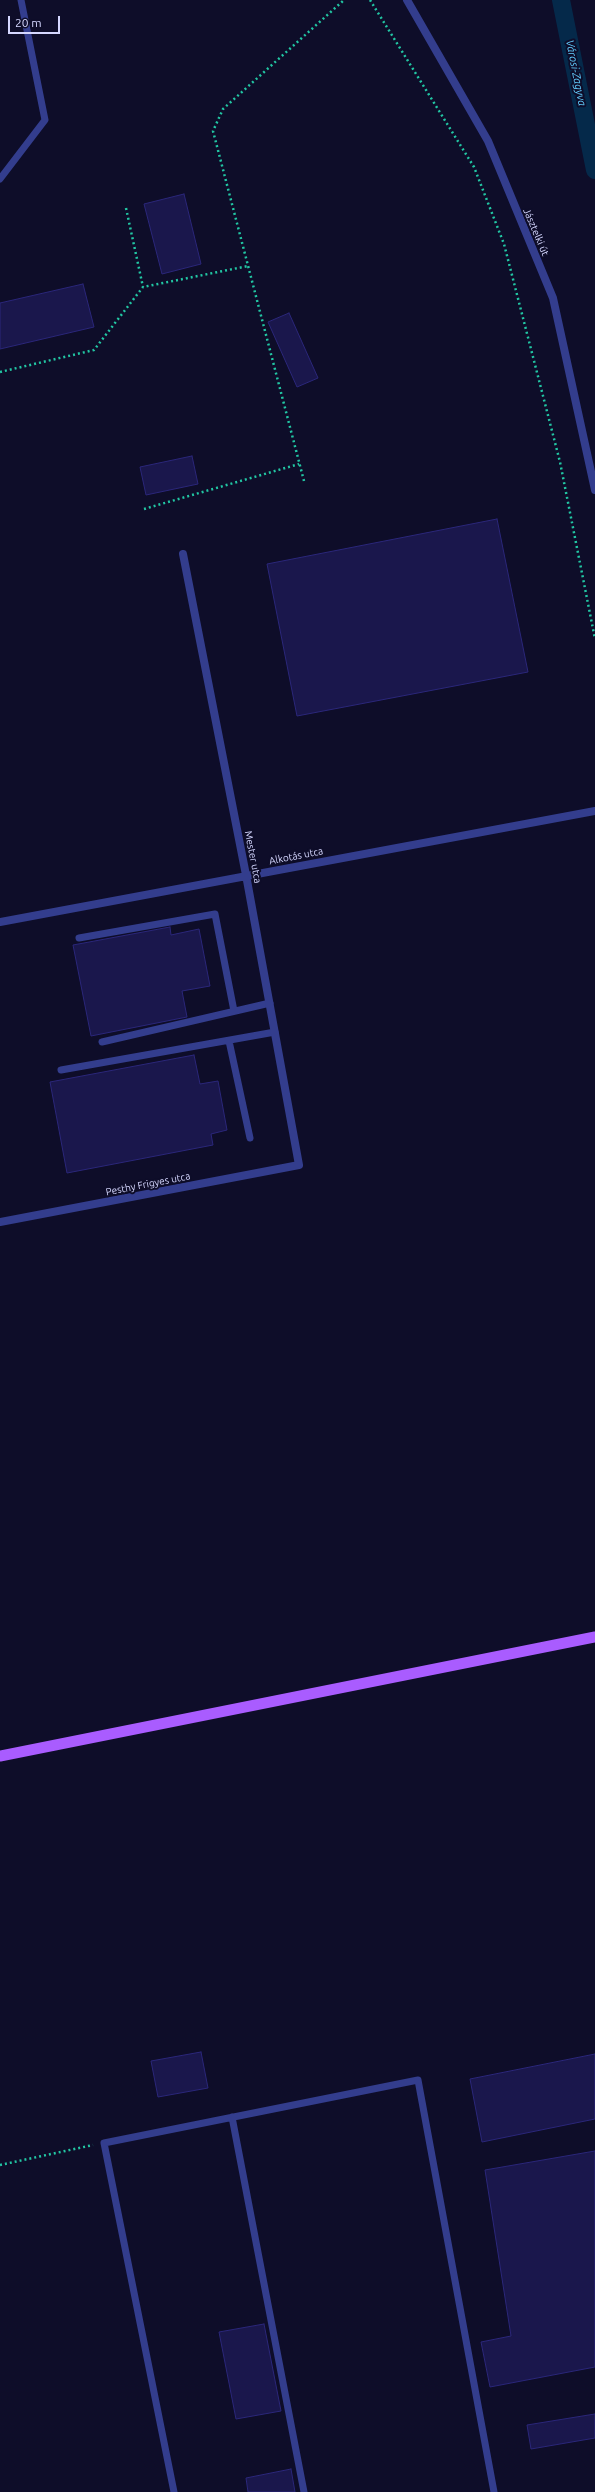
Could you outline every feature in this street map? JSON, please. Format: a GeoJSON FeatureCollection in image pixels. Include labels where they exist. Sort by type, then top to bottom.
{"type":"FeatureCollection","features":[{"type":"Feature","properties":{"kind":"main road"},"geometry":{"type":"LineString","coordinates":[[0,1756],[595,1637]]}},
{"type":"Feature","properties":{"kind":"street","name":"Jásztelki út"},"geometry":{"type":"LineString","coordinates":[[407,0],[488,141],[553,298],[595,490]]}},
{"type":"Feature","properties":{"kind":"street","name":"Mester utca"},"geometry":{"type":"LineString","coordinates":[[183,554],[246,875],[299,1165]]}},
{"type":"Feature","properties":{"kind":"street","name":"Alkotás utca"},"geometry":{"type":"LineString","coordinates":[[0,922],[595,811]]}},
{"type":"Feature","properties":{"kind":"street","name":"Pesthy Frigyes utca"},"geometry":{"type":"LineString","coordinates":[[0,1222],[299,1165]]}},
{"type":"Feature","properties":{"kind":"lane"},"geometry":{"type":"LineString","coordinates":[[0,178],[45,120],[21,0]]}},
{"type":"Feature","properties":{"kind":"lane"},"geometry":{"type":"LineString","coordinates":[[79,938],[215,914],[234,1011]]}},
{"type":"Feature","properties":{"kind":"lane"},"geometry":{"type":"LineString","coordinates":[[102,1042],[270,1003]]}},
{"type":"Feature","properties":{"kind":"lane"},"geometry":{"type":"LineString","coordinates":[[61,1070],[275,1032]]}},
{"type":"Feature","properties":{"kind":"lane"},"geometry":{"type":"LineString","coordinates":[[229,1041],[250,1138]]}},
{"type":"Feature","properties":{"kind":"lane"},"geometry":{"type":"LineString","coordinates":[[174,2492],[104,2143],[418,2080],[494,2492]]}},
{"type":"Feature","properties":{"kind":"lane"},"geometry":{"type":"LineString","coordinates":[[232,2117],[304,2492]]}},
{"type":"Feature","properties":{"kind":"path"},"geometry":{"type":"LineString","coordinates":[[304,481],[213,131],[223,109],[344,0]]}},
{"type":"Feature","properties":{"kind":"path"},"geometry":{"type":"LineString","coordinates":[[370,0],[474,167],[504,244],[560,462],[595,639]]}},
{"type":"Feature","properties":{"kind":"path"},"geometry":{"type":"LineString","coordinates":[[126,208],[143,287]]}},
{"type":"Feature","properties":{"kind":"path"},"geometry":{"type":"LineString","coordinates":[[0,372],[94,350],[143,287],[248,266]]}},
{"type":"Feature","properties":{"kind":"path"},"geometry":{"type":"LineString","coordinates":[[144,509],[300,464]]}},
{"type":"Feature","properties":{"kind":"path"},"geometry":{"type":"LineString","coordinates":[[0,2165],[104,2143]]}},
{"type":"Feature","properties":{"kind":"building"},"geometry":{"type":"Polygon","coordinates":[[[184,194],[201,264],[162,274],[144,204],[184,194]]]}},
{"type":"Feature","properties":{"kind":"building"},"geometry":{"type":"Polygon","coordinates":[[[83,284],[94,327],[0,349],[0,303],[83,284]]]}},
{"type":"Feature","properties":{"kind":"building"},"geometry":{"type":"Polygon","coordinates":[[[289,313],[318,378],[297,387],[268,322],[289,313]]]}},
{"type":"Feature","properties":{"kind":"building"},"geometry":{"type":"Polygon","coordinates":[[[192,456],[198,484],[146,495],[140,467],[192,456]]]}},
{"type":"Feature","properties":{"kind":"building"},"geometry":{"type":"Polygon","coordinates":[[[497,519],[528,672],[297,716],[267,564],[497,519]]]}},
{"type":"Feature","properties":{"kind":"building"},"geometry":{"type":"Polygon","coordinates":[[[170,927],[171,935],[199,929],[210,986],[182,991],[187,1017],[91,1036],[73,945],[170,927]]]}},
{"type":"Feature","properties":{"kind":"building"},"geometry":{"type":"Polygon","coordinates":[[[194,1055],[200,1084],[218,1081],[227,1130],[211,1134],[213,1145],[67,1173],[50,1082],[194,1055]]]}},
{"type":"Feature","properties":{"kind":"building"},"geometry":{"type":"Polygon","coordinates":[[[201,2052],[208,2088],[158,2097],[151,2061],[201,2052]]]}},
{"type":"Feature","properties":{"kind":"building"},"geometry":{"type":"Polygon","coordinates":[[[595,2054],[595,2119],[482,2142],[470,2079],[595,2054]]]}},
{"type":"Feature","properties":{"kind":"building"},"geometry":{"type":"Polygon","coordinates":[[[595,2151],[595,2367],[490,2387],[481,2342],[511,2336],[485,2170],[595,2151]]]}},
{"type":"Feature","properties":{"kind":"building"},"geometry":{"type":"Polygon","coordinates":[[[264,2324],[281,2411],[236,2419],[219,2332],[264,2324]]]}},
{"type":"Feature","properties":{"kind":"building"},"geometry":{"type":"Polygon","coordinates":[[[595,2414],[595,2438],[531,2449],[527,2425],[595,2414]]]}},
{"type":"Feature","properties":{"kind":"building"},"geometry":{"type":"Polygon","coordinates":[[[291,2469],[295,2492],[248,2492],[246,2478],[291,2469]]]}},
{"type":"Feature","properties":{"kind":"waterway","name":"Városi-Zagyva"},"geometry":{"type":"LineString","coordinates":[[561,0],[595,170]]}}]}
